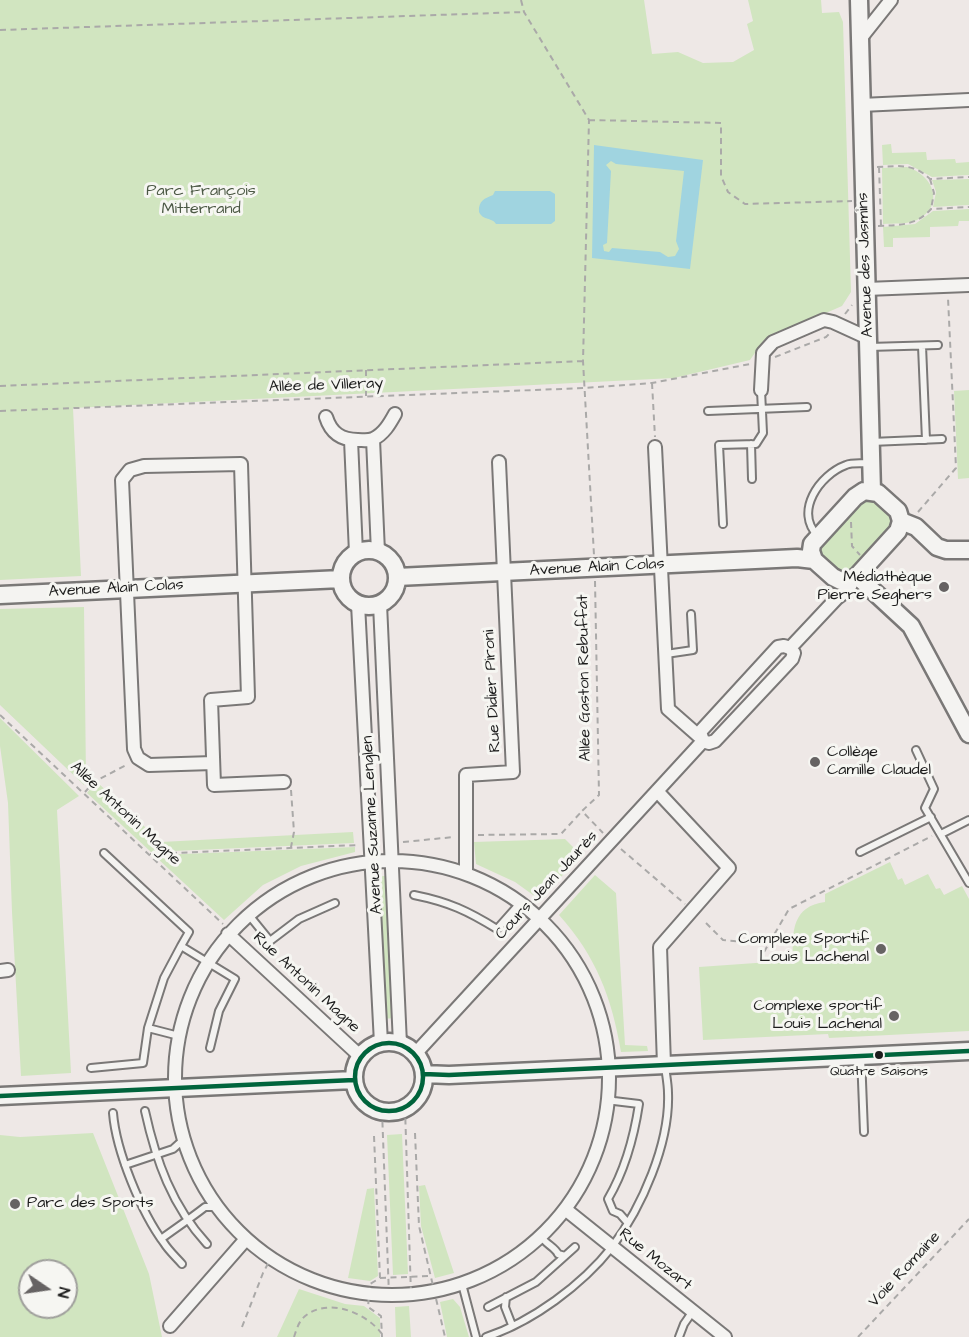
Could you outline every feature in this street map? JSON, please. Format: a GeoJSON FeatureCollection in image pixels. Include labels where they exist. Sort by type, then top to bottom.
{"type":"FeatureCollection","features":[{"type":"Feature","properties":{"kind":"street","name":"Avenue des Jasmins"},"geometry":{"type":"LineString","coordinates":[[859,0],[861,105],[871,167],[864,201],[873,226],[866,289],[872,491]]}},
{"type":"Feature","properties":{"kind":"street"},"geometry":{"type":"LineString","coordinates":[[860,39],[891,0]]}},
{"type":"Feature","properties":{"kind":"street"},"geometry":{"type":"LineString","coordinates":[[861,105],[969,100]]}},
{"type":"Feature","properties":{"kind":"street"},"geometry":{"type":"LineString","coordinates":[[866,289],[969,285]]}},
{"type":"Feature","properties":{"kind":"street"},"geometry":{"type":"LineString","coordinates":[[761,390],[763,353],[773,342],[819,321],[833,322],[868,342]]}},
{"type":"Feature","properties":{"kind":"street"},"geometry":{"type":"LineString","coordinates":[[326,417],[337,435],[351,440],[373,439],[387,427],[395,414]]}},
{"type":"Feature","properties":{"kind":"street"},"geometry":{"type":"LineString","coordinates":[[373,439],[378,552]]}},
{"type":"Feature","properties":{"kind":"street"},"geometry":{"type":"LineString","coordinates":[[351,440],[356,553]]}},
{"type":"Feature","properties":{"kind":"street"},"geometry":{"type":"LineString","coordinates":[[655,447],[668,709],[702,739]]}},
{"type":"Feature","properties":{"kind":"street"},"geometry":{"type":"LineString","coordinates":[[499,462],[504,572]]}},
{"type":"Feature","properties":{"kind":"street"},"geometry":{"type":"LineString","coordinates":[[213,763],[149,765],[138,758],[134,749],[122,480],[130,470],[144,466],[241,464],[248,697],[210,700],[213,763],[213,784],[284,782]]}},
{"type":"Feature","properties":{"kind":"street"},"geometry":{"type":"LineString","coordinates":[[833,577],[841,581],[855,578],[898,531],[901,522],[898,511],[878,493],[864,491],[855,496],[815,547],[833,577],[837,598]]}},
{"type":"Feature","properties":{"kind":"street"},"geometry":{"type":"LineString","coordinates":[[901,522],[916,526],[937,547],[946,550],[969,550]]}},
{"type":"Feature","properties":{"kind":"street","name":"Avenue Alain Colas"},"geometry":{"type":"LineString","coordinates":[[397,577],[797,558],[815,547]]}},
{"type":"Feature","properties":{"kind":"street"},"geometry":{"type":"LineString","coordinates":[[371,550],[378,552],[392,562],[397,577],[392,593],[380,604],[372,606],[358,604],[346,594],[341,579],[345,564],[356,553],[371,550]]}},
{"type":"Feature","properties":{"kind":"street","name":"Rue Didier Pironi"},"geometry":{"type":"LineString","coordinates":[[466,872],[466,775],[513,772],[504,572]]}},
{"type":"Feature","properties":{"kind":"street"},"geometry":{"type":"LineString","coordinates":[[855,578],[911,626],[969,734]]}},
{"type":"Feature","properties":{"kind":"street","name":"Cours Jean Jaurès"},"geometry":{"type":"LineString","coordinates":[[790,648],[837,598],[849,589],[855,578]]}},
{"type":"Feature","properties":{"kind":"street","name":"Avenue Alain Colas"},"geometry":{"type":"LineString","coordinates":[[0,595],[341,579]]}},
{"type":"Feature","properties":{"kind":"street","name":"Avenue Suzanne Lenglen"},"geometry":{"type":"LineString","coordinates":[[358,604],[381,1043]]}},
{"type":"Feature","properties":{"kind":"street","name":"Avenue Suzanne Lenglen"},"geometry":{"type":"LineString","coordinates":[[380,604],[400,1044]]}},
{"type":"Feature","properties":{"kind":"street","name":"Cours Jean Jaurès"},"geometry":{"type":"LineString","coordinates":[[778,647],[790,648],[794,653],[792,659],[723,733],[715,741],[709,743],[702,739],[700,732],[778,647]]}},
{"type":"Feature","properties":{"kind":"street","name":"Cours Jean Jaurès"},"geometry":{"type":"LineString","coordinates":[[415,1054],[702,739]]}},
{"type":"Feature","properties":{"kind":"street"},"geometry":{"type":"LineString","coordinates":[[657,791],[729,868],[660,947],[664,1065]]}},
{"type":"Feature","properties":{"kind":"street"},"geometry":{"type":"LineString","coordinates":[[391,860],[442,865],[466,872],[494,885],[521,902],[540,918],[556,934],[577,963],[594,996],[604,1031],[609,1067],[608,1098],[601,1137],[594,1156],[586,1175],[565,1209],[541,1236],[504,1264],[462,1284],[435,1291],[389,1295],[348,1291],[315,1282],[285,1268],[232,1226],[217,1207],[201,1180],[183,1140],[174,1088],[175,1055],[192,991],[208,961],[228,934],[248,914],[285,888],[317,873],[372,861],[391,860]]}},
{"type":"Feature","properties":{"kind":"street","name":"Rue Antonin Magne"},"geometry":{"type":"LineString","coordinates":[[228,934],[361,1057]]}},
{"type":"Feature","properties":{"kind":"street"},"geometry":{"type":"LineString","coordinates":[[381,1043],[400,1044],[415,1054],[421,1063],[423,1084],[419,1094],[405,1108],[395,1112],[372,1108],[363,1101],[354,1080],[361,1057],[381,1043]]}},
{"type":"Feature","properties":{"kind":"street"},"geometry":{"type":"LineString","coordinates":[[423,1074],[449,1075],[969,1051]]}},
{"type":"Feature","properties":{"kind":"street"},"geometry":{"type":"LineString","coordinates":[[0,1096],[354,1080]]}},
{"type":"Feature","properties":{"kind":"street","name":"Rue Mozart"},"geometry":{"type":"LineString","coordinates":[[565,1209],[725,1337]]}},
{"type":"Feature","properties":{"kind":"street"},"geometry":{"type":"LineString","coordinates":[[170,1326],[246,1239]]}},
{"type":"Feature","properties":{"kind":"lane"},"geometry":{"type":"LineString","coordinates":[[868,342],[938,345]]}},
{"type":"Feature","properties":{"kind":"lane"},"geometry":{"type":"LineString","coordinates":[[922,345],[926,440]]}},
{"type":"Feature","properties":{"kind":"lane"},"geometry":{"type":"LineString","coordinates":[[723,524],[719,445],[756,444],[763,433],[761,390]]}},
{"type":"Feature","properties":{"kind":"lane"},"geometry":{"type":"LineString","coordinates":[[708,411],[807,407]]}},
{"type":"Feature","properties":{"kind":"lane"},"geometry":{"type":"LineString","coordinates":[[870,442],[942,439]]}},
{"type":"Feature","properties":{"kind":"lane"},"geometry":{"type":"LineString","coordinates":[[751,444],[752,479]]}},
{"type":"Feature","properties":{"kind":"lane"},"geometry":{"type":"LineString","coordinates":[[815,547],[807,514],[814,492],[830,475],[847,464],[871,463]]}},
{"type":"Feature","properties":{"kind":"lane"},"geometry":{"type":"LineString","coordinates":[[666,654],[693,650],[691,614]]}},
{"type":"Feature","properties":{"kind":"lane"},"geometry":{"type":"LineString","coordinates":[[916,750],[934,789],[925,808],[969,884]]}},
{"type":"Feature","properties":{"kind":"lane"},"geometry":{"type":"LineString","coordinates":[[860,852],[931,817]]}},
{"type":"Feature","properties":{"kind":"lane"},"geometry":{"type":"LineString","coordinates":[[940,833],[969,820]]}},
{"type":"Feature","properties":{"kind":"lane"},"geometry":{"type":"LineString","coordinates":[[91,1068],[143,1063],[148,1028],[164,978],[189,932],[104,853]]}},
{"type":"Feature","properties":{"kind":"lane"},"geometry":{"type":"LineString","coordinates":[[414,895],[439,900],[464,909],[497,929],[521,902]]}},
{"type":"Feature","properties":{"kind":"lane"},"geometry":{"type":"LineString","coordinates":[[248,914],[270,941],[299,919],[335,903]]}},
{"type":"Feature","properties":{"kind":"lane"},"geometry":{"type":"LineString","coordinates":[[181,946],[235,979],[219,1011],[210,1048]]}},
{"type":"Feature","properties":{"kind":"lane"},"geometry":{"type":"LineString","coordinates":[[148,1028],[179,1036]]}},
{"type":"Feature","properties":{"kind":"lane"},"geometry":{"type":"LineString","coordinates":[[861,1056],[864,1131]]}},
{"type":"Feature","properties":{"kind":"lane"},"geometry":{"type":"LineString","coordinates":[[486,1337],[552,1303],[586,1274],[612,1246],[653,1171],[664,1134],[668,1094],[664,1065]]}},
{"type":"Feature","properties":{"kind":"lane"},"geometry":{"type":"LineString","coordinates":[[608,1098],[614,1101],[639,1104],[635,1130],[616,1185],[608,1199],[613,1211],[620,1214],[627,1222]]}},
{"type":"Feature","properties":{"kind":"lane"},"geometry":{"type":"LineString","coordinates":[[145,1111],[155,1155],[171,1193],[187,1220],[207,1244]]}},
{"type":"Feature","properties":{"kind":"lane"},"geometry":{"type":"LineString","coordinates":[[113,1113],[117,1142],[147,1215],[161,1239],[182,1264]]}},
{"type":"Feature","properties":{"kind":"lane"},"geometry":{"type":"LineString","coordinates":[[125,1165],[175,1148],[183,1140]]}},
{"type":"Feature","properties":{"kind":"lane"},"geometry":{"type":"LineString","coordinates":[[161,1239],[206,1207],[217,1207]]}},
{"type":"Feature","properties":{"kind":"lane"},"geometry":{"type":"LineString","coordinates":[[541,1236],[544,1242],[555,1249],[558,1254],[565,1256]]}},
{"type":"Feature","properties":{"kind":"lane"},"geometry":{"type":"LineString","coordinates":[[488,1307],[536,1282],[575,1247]]}},
{"type":"Feature","properties":{"kind":"lane"},"geometry":{"type":"LineString","coordinates":[[462,1284],[476,1337]]}},
{"type":"Feature","properties":{"kind":"lane"},"geometry":{"type":"LineString","coordinates":[[506,1297],[505,1307],[512,1325]]}},
{"type":"Feature","properties":{"kind":"lane"},"geometry":{"type":"LineString","coordinates":[[679,1337],[684,1323],[693,1311]]}},
{"type":"Feature","properties":{"kind":"path"},"geometry":{"type":"LineString","coordinates":[[521,0],[524,12],[589,120],[721,123],[721,176],[728,192],[745,204],[864,201]]}},
{"type":"Feature","properties":{"kind":"path"},"geometry":{"type":"LineString","coordinates":[[0,30],[524,12]]}},
{"type":"Feature","properties":{"kind":"path","name":"Allée Gaston Rebuffat"},"geometry":{"type":"LineString","coordinates":[[589,120],[583,361],[595,568],[599,795],[582,811],[611,841]]}},
{"type":"Feature","properties":{"kind":"path"},"geometry":{"type":"LineString","coordinates":[[910,166],[921,171],[930,179],[934,193],[931,209],[924,217],[910,224],[873,226],[871,167],[910,166]]}},
{"type":"Feature","properties":{"kind":"path"},"geometry":{"type":"LineString","coordinates":[[930,179],[969,177]]}},
{"type":"Feature","properties":{"kind":"path"},"geometry":{"type":"LineString","coordinates":[[931,209],[969,207]]}},
{"type":"Feature","properties":{"kind":"path"},"geometry":{"type":"LineString","coordinates":[[901,522],[914,516],[956,468],[947,286]]}},
{"type":"Feature","properties":{"kind":"path"},"geometry":{"type":"LineString","coordinates":[[0,386],[583,361]]}},
{"type":"Feature","properties":{"kind":"path","name":"Allée de Villeray"},"geometry":{"type":"LineString","coordinates":[[0,411],[585,388],[652,383],[761,362]]}},
{"type":"Feature","properties":{"kind":"path"},"geometry":{"type":"LineString","coordinates":[[366,370],[366,396]]}},
{"type":"Feature","properties":{"kind":"path"},"geometry":{"type":"LineString","coordinates":[[652,383],[655,447]]}},
{"type":"Feature","properties":{"kind":"path"},"geometry":{"type":"LineString","coordinates":[[843,510],[851,520],[852,546],[870,563]]}},
{"type":"Feature","properties":{"kind":"path","name":"Allée Antonin Magne"},"geometry":{"type":"LineString","coordinates":[[0,715],[223,922],[228,934]]}},
{"type":"Feature","properties":{"kind":"path"},"geometry":{"type":"LineString","coordinates":[[84,793],[94,782],[138,758]]}},
{"type":"Feature","properties":{"kind":"path"},"geometry":{"type":"LineString","coordinates":[[284,782],[291,789],[294,832],[291,847]]}},
{"type":"Feature","properties":{"kind":"path"},"geometry":{"type":"LineString","coordinates":[[764,952],[789,909],[940,833]]}},
{"type":"Feature","properties":{"kind":"path"},"geometry":{"type":"LineString","coordinates":[[611,841],[692,910]]}},
{"type":"Feature","properties":{"kind":"path"},"geometry":{"type":"LineString","coordinates":[[706,923],[723,940],[769,944]]}},
{"type":"Feature","properties":{"kind":"path"},"geometry":{"type":"LineString","coordinates":[[405,1108],[411,1294]]}},
{"type":"Feature","properties":{"kind":"path"},"geometry":{"type":"LineString","coordinates":[[382,1111],[389,1295]]}},
{"type":"Feature","properties":{"kind":"path"},"geometry":{"type":"LineString","coordinates":[[415,1133],[419,1226],[445,1337]]}},
{"type":"Feature","properties":{"kind":"path"},"geometry":{"type":"LineString","coordinates":[[374,1136],[380,1278]]}},
{"type":"Feature","properties":{"kind":"path","name":"Voie Romaine"},"geometry":{"type":"LineString","coordinates":[[858,1337],[969,1219]]}},
{"type":"Feature","properties":{"kind":"path"},"geometry":{"type":"LineString","coordinates":[[242,1327],[271,1258]]}},
{"type":"Feature","properties":{"kind":"path"},"geometry":{"type":"LineString","coordinates":[[382,1336],[381,1316],[368,1307],[370,1284],[380,1278],[431,1276]]}},
{"type":"Feature","properties":{"kind":"path"},"geometry":{"type":"LineString","coordinates":[[294,1337],[300,1321],[313,1311],[333,1307],[356,1313],[374,1323],[382,1336]]}},
{"type":"Feature","properties":{"kind":"green space","name":"Parc François Mitterrand"},"geometry":{"type":"Polygon","coordinates":[[[0,0],[644,0],[652,54],[678,52],[703,63],[733,62],[754,50],[747,24],[753,21],[748,0],[821,0],[822,13],[839,12],[843,22],[851,292],[842,306],[764,340],[750,360],[674,378],[73,408],[81,576],[0,580],[0,0]]]}},
{"type":"Feature","properties":{"kind":"green space"},"geometry":{"type":"Polygon","coordinates":[[[891,144],[892,153],[926,152],[927,160],[955,159],[956,163],[969,162],[969,175],[932,177],[908,164],[883,165],[882,145],[891,144]]]}},
{"type":"Feature","properties":{"kind":"green space"},"geometry":{"type":"Polygon","coordinates":[[[907,167],[924,177],[929,184],[933,191],[931,207],[926,214],[913,222],[883,224],[882,168],[907,167]]]}},
{"type":"Feature","properties":{"kind":"green space"},"geometry":{"type":"Polygon","coordinates":[[[969,179],[969,205],[933,207],[936,192],[932,180],[969,179]]]}},
{"type":"Feature","properties":{"kind":"green space"},"geometry":{"type":"Polygon","coordinates":[[[969,209],[969,221],[959,221],[958,226],[930,227],[930,237],[893,238],[893,247],[884,247],[883,227],[915,224],[933,211],[969,209]]]}},
{"type":"Feature","properties":{"kind":"green space"},"geometry":{"type":"Polygon","coordinates":[[[969,390],[969,478],[958,479],[954,391],[969,390]]]}},
{"type":"Feature","properties":{"kind":"green space"},"geometry":{"type":"Polygon","coordinates":[[[873,496],[894,516],[891,526],[844,575],[820,560],[818,547],[859,501],[873,496]]]}},
{"type":"Feature","properties":{"kind":"green space"},"geometry":{"type":"Polygon","coordinates":[[[84,607],[86,778],[84,785],[0,705],[0,609],[84,607]]]}},
{"type":"Feature","properties":{"kind":"green space"},"geometry":{"type":"Polygon","coordinates":[[[0,718],[79,796],[57,810],[71,1073],[21,1076],[8,803],[0,746],[0,718]]]}},
{"type":"Feature","properties":{"kind":"green space"},"geometry":{"type":"Polygon","coordinates":[[[98,783],[161,842],[353,832],[354,843],[151,852],[87,793],[94,784],[98,783]]]}},
{"type":"Feature","properties":{"kind":"green space"},"geometry":{"type":"Polygon","coordinates":[[[565,839],[581,855],[540,900],[515,882],[476,864],[474,842],[565,839]]]}},
{"type":"Feature","properties":{"kind":"green space"},"geometry":{"type":"Polygon","coordinates":[[[355,847],[355,852],[301,866],[263,885],[224,920],[157,858],[158,855],[355,847]]]}},
{"type":"Feature","properties":{"kind":"green space","name":"Complexe Sportif Louis Lachenal"},"geometry":{"type":"Polygon","coordinates":[[[890,862],[898,880],[902,878],[905,885],[928,874],[936,889],[940,888],[944,895],[962,886],[969,899],[969,1031],[829,1038],[828,1034],[703,1040],[699,967],[770,962],[770,958],[793,957],[794,929],[806,909],[814,904],[825,902],[825,894],[890,862]]]}},
{"type":"Feature","properties":{"kind":"green space"},"geometry":{"type":"Polygon","coordinates":[[[595,875],[616,893],[625,1045],[647,1046],[648,1051],[621,1052],[613,1014],[593,962],[559,915],[595,875]]]}},
{"type":"Feature","properties":{"kind":"green space"},"geometry":{"type":"Polygon","coordinates":[[[375,876],[389,876],[395,1018],[382,1019],[375,876]]]}},
{"type":"Feature","properties":{"kind":"green space"},"geometry":{"type":"Polygon","coordinates":[[[93,1133],[149,1274],[162,1337],[0,1337],[0,1135],[20,1137],[93,1133]]]}},
{"type":"Feature","properties":{"kind":"green space"},"geometry":{"type":"Polygon","coordinates":[[[402,1134],[408,1274],[393,1275],[387,1135],[402,1134]]]}},
{"type":"Feature","properties":{"kind":"green space"},"geometry":{"type":"Polygon","coordinates":[[[425,1185],[454,1273],[435,1278],[421,1226],[419,1186],[425,1185]]]}},
{"type":"Feature","properties":{"kind":"green space"},"geometry":{"type":"Polygon","coordinates":[[[374,1188],[378,1276],[370,1281],[348,1278],[367,1189],[374,1188]]]}},
{"type":"Feature","properties":{"kind":"green space"},"geometry":{"type":"Polygon","coordinates":[[[299,1289],[345,1304],[364,1306],[380,1318],[380,1337],[277,1337],[299,1289]]]}},
{"type":"Feature","properties":{"kind":"green space"},"geometry":{"type":"Polygon","coordinates":[[[453,1299],[460,1307],[469,1337],[447,1337],[440,1302],[453,1299]]]}},
{"type":"Feature","properties":{"kind":"green space"},"geometry":{"type":"Polygon","coordinates":[[[409,1306],[411,1337],[396,1337],[395,1307],[409,1306]]]}},
{"type":"Feature","properties":{"kind":"water"},"geometry":{"type":"Polygon","coordinates":[[[594,145],[703,160],[690,269],[592,258],[594,145]],[[611,161],[606,165],[611,171],[607,243],[603,245],[604,251],[609,252],[612,248],[660,252],[668,257],[675,256],[679,249],[676,241],[684,171],[616,164],[611,161]]]}},
{"type":"Feature","properties":{"kind":"water"},"geometry":{"type":"Polygon","coordinates":[[[495,191],[550,191],[555,194],[555,221],[551,224],[496,224],[479,212],[481,203],[495,191]]]}},
{"type":"Feature","properties":{"kind":"transit line"},"geometry":{"type":"LineString","coordinates":[[382,1043],[396,1043],[408,1048],[418,1058],[423,1077],[418,1096],[408,1106],[396,1111],[382,1111],[370,1106],[360,1096],[355,1084],[355,1070],[360,1058],[370,1048],[382,1043]]}},
{"type":"Feature","properties":{"kind":"transit line"},"geometry":{"type":"LineString","coordinates":[[424,1074],[449,1075],[969,1051]]}},
{"type":"Feature","properties":{"kind":"transit line"},"geometry":{"type":"LineString","coordinates":[[0,1096],[354,1080]]}},
{"type":"Feature","properties":{"kind":"place","name":"Médiathèque Pierre Seghers"},"geometry":{"type":"Point","coordinates":[944,587]}},
{"type":"Feature","properties":{"kind":"place","name":"Collège Camille Claudel"},"geometry":{"type":"Point","coordinates":[815,762]}},
{"type":"Feature","properties":{"kind":"place","name":"Complexe Sportif Louis Lachenal"},"geometry":{"type":"Point","coordinates":[881,949]}},
{"type":"Feature","properties":{"kind":"place","name":"Complexe sportif Louis Lachenal"},"geometry":{"type":"Point","coordinates":[894,1016]}},
{"type":"Feature","properties":{"kind":"place","name":"Quatre Saisons"},"geometry":{"type":"Point","coordinates":[879,1055]}},
{"type":"Feature","properties":{"kind":"place","name":"Parc des Sports"},"geometry":{"type":"Point","coordinates":[15,1204]}}]}
